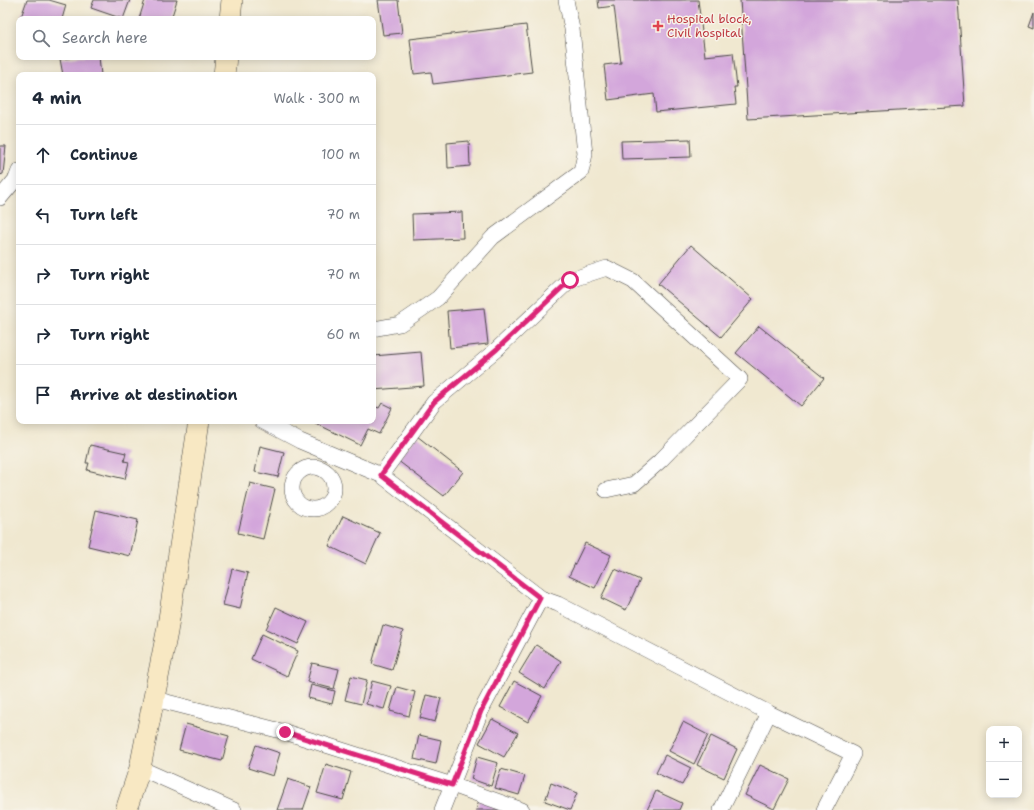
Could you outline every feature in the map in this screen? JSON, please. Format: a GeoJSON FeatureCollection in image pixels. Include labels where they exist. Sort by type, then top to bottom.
{"type":"FeatureCollection","features":[{"type":"Feature","properties":{"kind":"street"},"geometry":{"type":"LineString","coordinates":[[230,16],[232,0]]}},
{"type":"Feature","properties":{"kind":"street"},"geometry":{"type":"LineString","coordinates":[[376,328],[400,324],[438,298],[493,237],[581,172],[585,154],[572,28],[566,0]]}},
{"type":"Feature","properties":{"kind":"street"},"geometry":{"type":"LineString","coordinates":[[224,72],[226,60]]}},
{"type":"Feature","properties":{"kind":"street"},"geometry":{"type":"LineString","coordinates":[[0,198],[16,178]]}},
{"type":"Feature","properties":{"kind":"street"},"geometry":{"type":"LineString","coordinates":[[381,475],[434,402],[497,349],[570,280],[607,268],[633,281],[740,379],[660,461],[634,484],[606,490]]}},
{"type":"Feature","properties":{"kind":"street"},"geometry":{"type":"LineString","coordinates":[[126,810],[140,768],[167,632],[199,424]]}},
{"type":"Feature","properties":{"kind":"street"},"geometry":{"type":"LineString","coordinates":[[268,424],[300,441],[381,475],[540,598],[558,604],[769,713],[853,754],[824,810]]}},
{"type":"Feature","properties":{"kind":"street"},"geometry":{"type":"LineString","coordinates":[[442,810],[481,711],[540,598]]}},
{"type":"Feature","properties":{"kind":"street"},"geometry":{"type":"LineString","coordinates":[[154,699],[285,732],[452,785],[522,810]]}},
{"type":"Feature","properties":{"kind":"street"},"geometry":{"type":"LineString","coordinates":[[721,810],[769,713]]}},
{"type":"Feature","properties":{"kind":"street"},"geometry":{"type":"LineString","coordinates":[[140,768],[234,810]]}},
{"type":"Feature","properties":{"kind":"building"},"geometry":{"type":"Polygon","coordinates":[[[27,0],[49,0],[66,5],[63,16],[21,16],[27,0]]]}},
{"type":"Feature","properties":{"kind":"building"},"geometry":{"type":"Polygon","coordinates":[[[94,0],[130,0],[124,16],[114,16],[91,8],[94,0]]]}},
{"type":"Feature","properties":{"kind":"building"},"geometry":{"type":"Polygon","coordinates":[[[145,0],[177,0],[172,16],[140,16],[145,0]]]}},
{"type":"Feature","properties":{"kind":"building"},"geometry":{"type":"Polygon","coordinates":[[[378,0],[398,0],[402,33],[383,35],[378,0]]]}},
{"type":"Feature","properties":{"kind":"building"},"geometry":{"type":"Polygon","coordinates":[[[598,0],[698,0],[705,56],[733,53],[737,87],[734,87],[736,104],[656,112],[654,94],[608,100],[604,65],[621,63],[614,6],[599,8],[598,0]]]}},
{"type":"Feature","properties":{"kind":"building"},"geometry":{"type":"Polygon","coordinates":[[[740,0],[958,0],[965,106],[748,119],[740,0]]]}},
{"type":"Feature","properties":{"kind":"building"},"geometry":{"type":"Polygon","coordinates":[[[1034,12],[1034,28],[1029,26],[1034,12]]]}},
{"type":"Feature","properties":{"kind":"building"},"geometry":{"type":"Polygon","coordinates":[[[526,25],[532,72],[433,84],[431,72],[414,74],[410,39],[526,25]]]}},
{"type":"Feature","properties":{"kind":"building"},"geometry":{"type":"Polygon","coordinates":[[[60,60],[99,60],[101,72],[62,72],[60,60]]]}},
{"type":"Feature","properties":{"kind":"building"},"geometry":{"type":"Polygon","coordinates":[[[690,139],[691,157],[622,159],[621,141],[690,139]]]}},
{"type":"Feature","properties":{"kind":"building"},"geometry":{"type":"Polygon","coordinates":[[[469,141],[470,166],[448,168],[447,143],[469,141]]]}},
{"type":"Feature","properties":{"kind":"building"},"geometry":{"type":"Polygon","coordinates":[[[0,146],[6,146],[3,174],[0,175],[0,146]]]}},
{"type":"Feature","properties":{"kind":"building"},"geometry":{"type":"Polygon","coordinates":[[[462,212],[463,238],[413,240],[412,214],[462,212]]]}},
{"type":"Feature","properties":{"kind":"building"},"geometry":{"type":"Polygon","coordinates":[[[691,245],[753,299],[721,337],[658,284],[691,245]]]}},
{"type":"Feature","properties":{"kind":"building"},"geometry":{"type":"Polygon","coordinates":[[[484,308],[488,344],[450,348],[447,311],[484,308]]]}},
{"type":"Feature","properties":{"kind":"building"},"geometry":{"type":"Polygon","coordinates":[[[759,326],[824,378],[801,406],[736,353],[759,326]]]}},
{"type":"Feature","properties":{"kind":"building"},"geometry":{"type":"Polygon","coordinates":[[[421,352],[424,386],[376,390],[376,356],[421,352]]]}},
{"type":"Feature","properties":{"kind":"building"},"geometry":{"type":"Polygon","coordinates":[[[382,403],[392,408],[379,434],[368,429],[360,445],[317,424],[376,424],[376,407],[379,408],[382,403]]]}},
{"type":"Feature","properties":{"kind":"building"},"geometry":{"type":"Polygon","coordinates":[[[417,436],[463,472],[444,496],[397,460],[417,436]]]}},
{"type":"Feature","properties":{"kind":"building"},"geometry":{"type":"Polygon","coordinates":[[[90,445],[126,453],[124,461],[129,462],[125,479],[87,470],[89,463],[86,463],[90,445]]]}},
{"type":"Feature","properties":{"kind":"building"},"geometry":{"type":"Polygon","coordinates":[[[260,446],[284,452],[278,477],[255,472],[260,446]]]}},
{"type":"Feature","properties":{"kind":"building"},"geometry":{"type":"Polygon","coordinates":[[[250,483],[275,489],[263,539],[238,533],[250,483]]]}},
{"type":"Feature","properties":{"kind":"building"},"geometry":{"type":"Polygon","coordinates":[[[96,510],[138,520],[130,556],[88,546],[96,510]]]}},
{"type":"Feature","properties":{"kind":"building"},"geometry":{"type":"Polygon","coordinates":[[[343,516],[380,533],[366,564],[329,546],[343,516]]]}},
{"type":"Feature","properties":{"kind":"building"},"geometry":{"type":"Polygon","coordinates":[[[585,543],[611,555],[595,588],[569,576],[585,543]]]}},
{"type":"Feature","properties":{"kind":"building"},"geometry":{"type":"Polygon","coordinates":[[[232,569],[248,573],[240,609],[223,605],[232,569]]]}},
{"type":"Feature","properties":{"kind":"building"},"geometry":{"type":"Polygon","coordinates":[[[615,569],[640,580],[626,610],[601,598],[615,569]]]}},
{"type":"Feature","properties":{"kind":"building"},"geometry":{"type":"Polygon","coordinates":[[[276,607],[308,622],[298,644],[266,629],[276,607]]]}},
{"type":"Feature","properties":{"kind":"building"},"geometry":{"type":"Polygon","coordinates":[[[383,625],[403,631],[392,670],[372,664],[383,625]]]}},
{"type":"Feature","properties":{"kind":"building"},"geometry":{"type":"Polygon","coordinates":[[[262,634],[298,651],[287,676],[251,659],[262,634]]]}},
{"type":"Feature","properties":{"kind":"building"},"geometry":{"type":"Polygon","coordinates":[[[536,645],[561,661],[545,689],[519,673],[536,645]]]}},
{"type":"Feature","properties":{"kind":"building"},"geometry":{"type":"Polygon","coordinates":[[[312,663],[339,669],[334,689],[307,682],[312,663]]]}},
{"type":"Feature","properties":{"kind":"building"},"geometry":{"type":"Polygon","coordinates":[[[351,676],[367,680],[361,704],[345,700],[351,676]]]}},
{"type":"Feature","properties":{"kind":"building"},"geometry":{"type":"Polygon","coordinates":[[[372,681],[391,686],[384,709],[366,704],[372,681]]]}},
{"type":"Feature","properties":{"kind":"building"},"geometry":{"type":"Polygon","coordinates":[[[514,681],[542,696],[528,722],[500,707],[514,681]]]}},
{"type":"Feature","properties":{"kind":"building"},"geometry":{"type":"Polygon","coordinates":[[[311,685],[335,691],[332,704],[308,698],[311,685]]]}},
{"type":"Feature","properties":{"kind":"building"},"geometry":{"type":"Polygon","coordinates":[[[397,687],[415,692],[409,716],[390,711],[397,687]]]}},
{"type":"Feature","properties":{"kind":"building"},"geometry":{"type":"Polygon","coordinates":[[[426,695],[441,698],[435,722],[420,718],[426,695]]]}},
{"type":"Feature","properties":{"kind":"building"},"geometry":{"type":"Polygon","coordinates":[[[492,719],[518,733],[504,757],[479,743],[492,719]]]}},
{"type":"Feature","properties":{"kind":"building"},"geometry":{"type":"Polygon","coordinates":[[[683,722],[708,735],[694,764],[669,751],[683,722]]]}},
{"type":"Feature","properties":{"kind":"building"},"geometry":{"type":"Polygon","coordinates":[[[186,724],[229,736],[222,761],[179,750],[186,724]]]}},
{"type":"Feature","properties":{"kind":"building"},"geometry":{"type":"Polygon","coordinates":[[[419,735],[441,740],[436,764],[414,759],[419,735]]]}},
{"type":"Feature","properties":{"kind":"building"},"geometry":{"type":"Polygon","coordinates":[[[711,736],[737,749],[724,778],[697,765],[711,736]]]}},
{"type":"Feature","properties":{"kind":"building"},"geometry":{"type":"Polygon","coordinates":[[[256,745],[280,753],[273,776],[248,768],[256,745]]]}},
{"type":"Feature","properties":{"kind":"building"},"geometry":{"type":"Polygon","coordinates":[[[665,755],[691,768],[682,785],[656,773],[665,755]]]}},
{"type":"Feature","properties":{"kind":"building"},"geometry":{"type":"Polygon","coordinates":[[[477,757],[498,763],[491,786],[471,779],[477,757]]]}},
{"type":"Feature","properties":{"kind":"building"},"geometry":{"type":"Polygon","coordinates":[[[326,764],[351,772],[343,800],[317,793],[326,764]]]}},
{"type":"Feature","properties":{"kind":"building"},"geometry":{"type":"Polygon","coordinates":[[[760,765],[789,779],[774,809],[745,795],[760,765]]]}},
{"type":"Feature","properties":{"kind":"building"},"geometry":{"type":"Polygon","coordinates":[[[501,769],[525,776],[519,795],[495,788],[501,769]]]}},
{"type":"Feature","properties":{"kind":"building"},"geometry":{"type":"Polygon","coordinates":[[[288,779],[311,787],[303,810],[277,810],[288,779]]]}},
{"type":"Feature","properties":{"kind":"building"},"geometry":{"type":"Polygon","coordinates":[[[551,783],[577,793],[570,810],[545,801],[551,783]]]}},
{"type":"Feature","properties":{"kind":"building"},"geometry":{"type":"Polygon","coordinates":[[[656,791],[682,803],[679,810],[647,810],[656,791]]]}},
{"type":"Feature","properties":{"kind":"building"},"geometry":{"type":"Polygon","coordinates":[[[480,798],[513,810],[476,810],[480,798]]]}},
{"type":"Feature","properties":{"kind":"place","name":"Hospital block, Civil hospital"},"geometry":{"type":"Point","coordinates":[658,26]}},
{"type":"Feature","properties":{"kind":"route"},"geometry":{"type":"LineString","coordinates":[[285,732],[452,785],[481,711],[540,598],[381,475],[434,402],[497,349],[570,280]]}}]}
